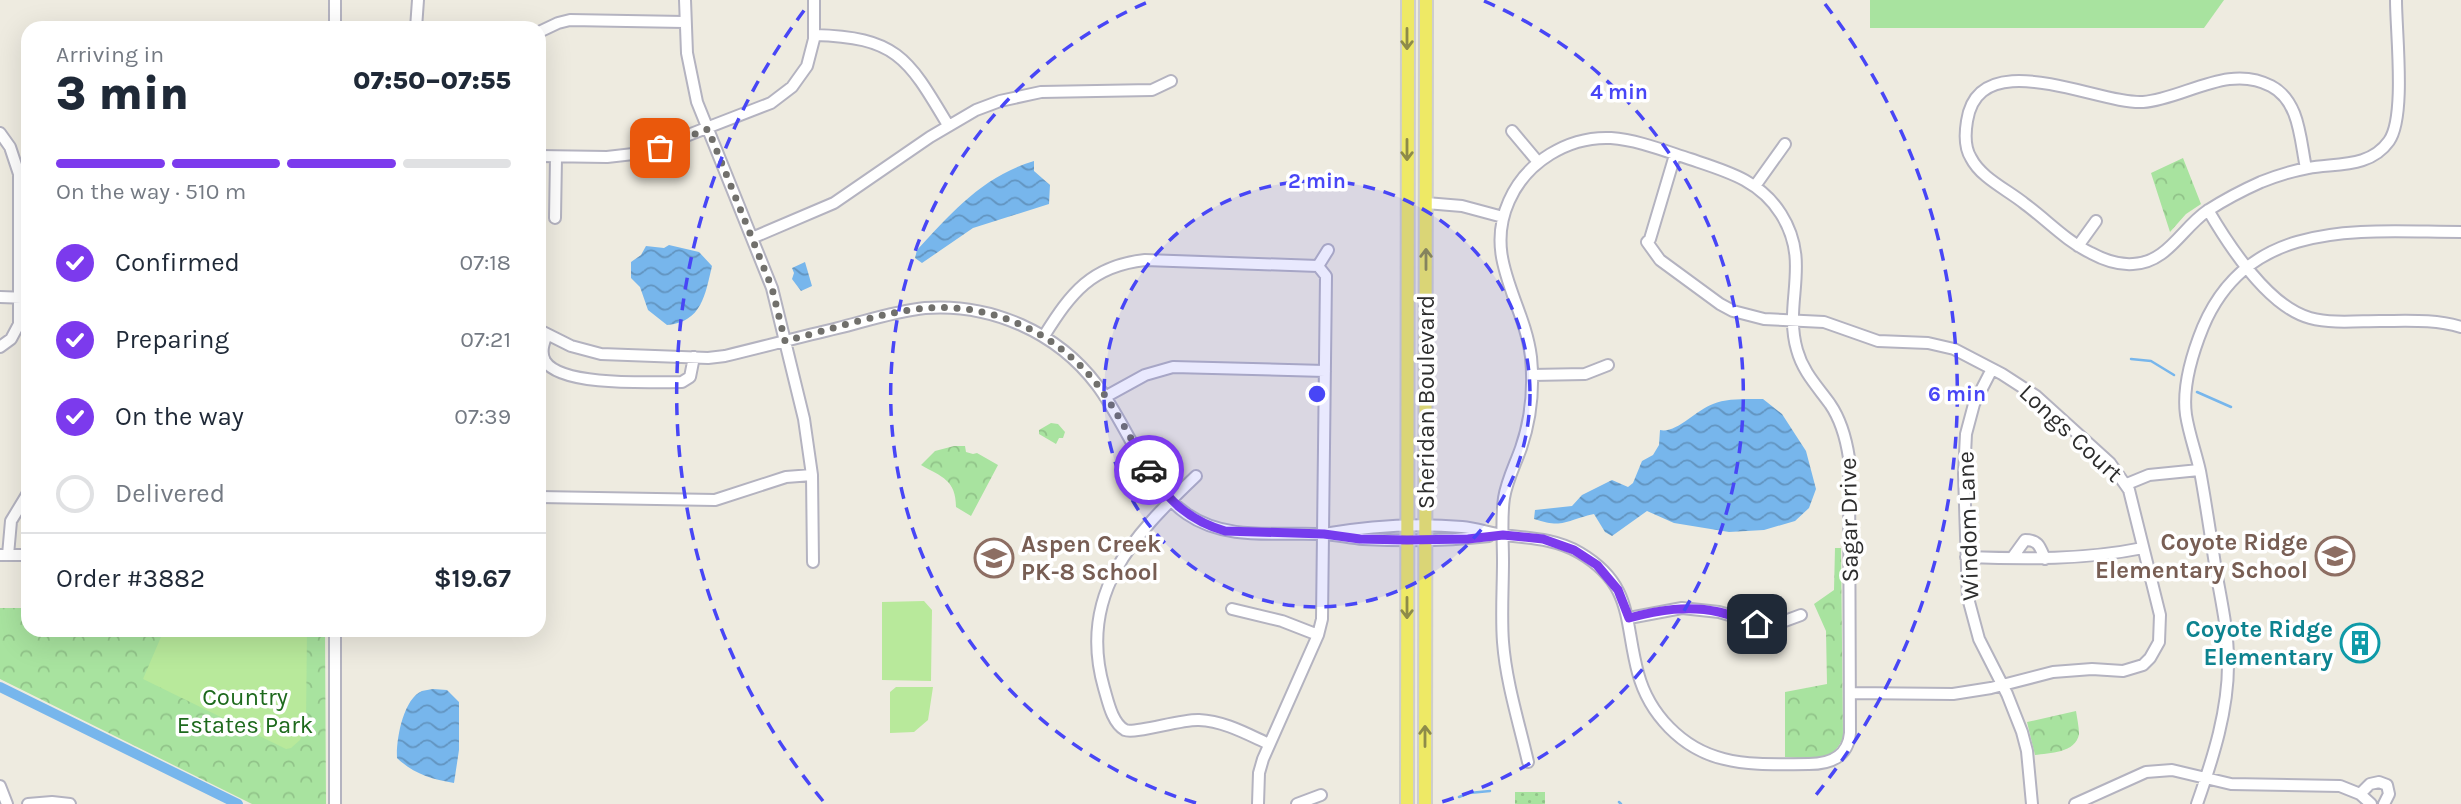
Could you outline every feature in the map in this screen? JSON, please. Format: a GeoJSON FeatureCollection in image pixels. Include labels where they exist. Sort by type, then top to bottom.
{"type":"FeatureCollection","features":[{"type":"Feature","properties":{"kind":"main road","name":"Sheridan Boulevard"},"geometry":{"type":"LineString","coordinates":[[1407,804],[1408,0]]}},
{"type":"Feature","properties":{"kind":"main road","name":"Sheridan Boulevard"},"geometry":{"type":"LineString","coordinates":[[1425,804],[1426,0]]}},
{"type":"Feature","properties":{"kind":"street"},"geometry":{"type":"LineString","coordinates":[[335,0],[335,21]]}},
{"type":"Feature","properties":{"kind":"street"},"geometry":{"type":"LineString","coordinates":[[416,21],[418,0]]}},
{"type":"Feature","properties":{"kind":"street"},"geometry":{"type":"LineString","coordinates":[[685,0],[684,22],[690,75],[708,129],[772,288],[804,419],[812,475],[813,562]]}},
{"type":"Feature","properties":{"kind":"street"},"geometry":{"type":"LineString","coordinates":[[546,156],[607,157],[642,153],[771,103],[792,87],[807,66],[814,35],[814,0]]}},
{"type":"Feature","properties":{"kind":"street"},"geometry":{"type":"LineString","coordinates":[[2306,168],[2292,106],[2279,91],[2261,82],[2228,80],[2160,99],[2133,103],[2054,84],[2006,82],[1979,95],[1968,113],[1965,139],[1970,158],[1984,174],[2078,246],[2109,261],[2125,264],[2146,262],[2164,253],[2208,210],[2264,181],[2306,168],[2364,160],[2381,150],[2393,133],[2398,111],[2396,0]]}},
{"type":"Feature","properties":{"kind":"street"},"geometry":{"type":"LineString","coordinates":[[546,29],[570,20],[684,22]]}},
{"type":"Feature","properties":{"kind":"street"},"geometry":{"type":"LineString","coordinates":[[814,35],[863,39],[890,50],[920,79],[948,125]]}},
{"type":"Feature","properties":{"kind":"street"},"geometry":{"type":"LineString","coordinates":[[752,238],[834,203],[948,125],[976,110],[1020,96],[1062,90],[1152,90],[1171,80]]}},
{"type":"Feature","properties":{"kind":"street"},"geometry":{"type":"LineString","coordinates":[[1512,131],[1538,162],[1515,189],[1503,217],[1500,245],[1501,261],[1526,332],[1532,375],[1531,408],[1526,432],[1504,495],[1503,535],[1503,643],[1528,762]]}},
{"type":"Feature","properties":{"kind":"street"},"geometry":{"type":"LineString","coordinates":[[0,133],[10,147],[19,174],[21,224]]}},
{"type":"Feature","properties":{"kind":"street","name":"Sagar Drive"},"geometry":{"type":"LineString","coordinates":[[1538,162],[1570,144],[1597,138],[1630,141],[1730,172],[1755,186],[1773,202],[1782,216],[1794,245],[1798,276],[1794,336],[1803,366],[1837,415],[1847,441],[1850,739],[1846,758],[1820,764],[1749,763],[1712,755],[1686,741],[1659,716],[1646,695],[1637,670],[1629,618]]}},
{"type":"Feature","properties":{"kind":"street"},"geometry":{"type":"LineString","coordinates":[[1755,186],[1785,144]]}},
{"type":"Feature","properties":{"kind":"street","name":"Longs Court"},"geometry":{"type":"LineString","coordinates":[[1675,155],[1647,242],[1655,254],[1720,304],[1733,311],[1764,319],[1824,322],[1878,341],[1940,345],[1954,349],[2036,396],[2110,463],[2127,484],[2134,502],[2160,615],[2159,642],[2150,658],[2134,669],[2053,672],[1953,694],[1850,693]]}},
{"type":"Feature","properties":{"kind":"street"},"geometry":{"type":"LineString","coordinates":[[555,156],[555,218]]}},
{"type":"Feature","properties":{"kind":"street"},"geometry":{"type":"LineString","coordinates":[[1426,203],[1462,206],[1503,217]]}},
{"type":"Feature","properties":{"kind":"street"},"geometry":{"type":"LineString","coordinates":[[2208,210],[2249,268],[2276,300],[2287,308],[2312,319],[2325,321],[2430,321],[2460,324]]}},
{"type":"Feature","properties":{"kind":"street"},"geometry":{"type":"LineString","coordinates":[[2078,246],[2096,221]]}},
{"type":"Feature","properties":{"kind":"street"},"geometry":{"type":"LineString","coordinates":[[2197,804],[2222,717],[2228,663],[2224,615],[2199,470],[2186,416],[2188,375],[2205,322],[2225,291],[2249,268],[2263,257],[2294,242],[2332,233],[2461,232]]}},
{"type":"Feature","properties":{"kind":"street"},"geometry":{"type":"LineString","coordinates":[[1318,266],[1328,250]]}},
{"type":"Feature","properties":{"kind":"street"},"geometry":{"type":"LineString","coordinates":[[1044,336],[1064,304],[1086,282],[1100,272],[1131,261],[1318,266],[1326,276],[1324,604],[1318,635],[1269,744],[1259,773],[1258,804]]}},
{"type":"Feature","properties":{"kind":"street"},"geometry":{"type":"LineString","coordinates":[[0,297],[21,298]]}},
{"type":"Feature","properties":{"kind":"street"},"geometry":{"type":"LineString","coordinates":[[546,334],[571,346],[601,354],[725,356],[905,311],[945,307],[988,313],[1044,336],[1083,369],[1105,397],[1161,489],[1198,521],[1225,531],[1324,534],[1360,539],[1407,533],[1468,539],[1503,535],[1559,543],[1585,556],[1602,570],[1614,584],[1629,618],[1665,609],[1682,608],[1711,611],[1757,624],[1773,625],[1801,615]]}},
{"type":"Feature","properties":{"kind":"street"},"geometry":{"type":"LineString","coordinates":[[0,347],[16,332],[21,314]]}},
{"type":"Feature","properties":{"kind":"street"},"geometry":{"type":"LineString","coordinates":[[546,363],[590,380],[682,382],[690,377],[694,357]]}},
{"type":"Feature","properties":{"kind":"street"},"geometry":{"type":"LineString","coordinates":[[1532,375],[1584,374],[1608,365]]}},
{"type":"Feature","properties":{"kind":"street"},"geometry":{"type":"LineString","coordinates":[[1105,397],[1145,375],[1173,367],[1325,371]]}},
{"type":"Feature","properties":{"kind":"street","name":"Windom Lane"},"geometry":{"type":"LineString","coordinates":[[1992,369],[1974,404],[1966,434],[1968,598],[1972,619],[1987,659],[2016,713],[2024,738],[2032,804]]}},
{"type":"Feature","properties":{"kind":"street"},"geometry":{"type":"LineString","coordinates":[[2127,484],[2150,475],[2199,470]]}},
{"type":"Feature","properties":{"kind":"street"},"geometry":{"type":"LineString","coordinates":[[546,497],[715,500],[779,479],[812,475]]}},
{"type":"Feature","properties":{"kind":"street"},"geometry":{"type":"LineString","coordinates":[[1196,476],[1147,525],[1113,574],[1100,606],[1096,636],[1098,664],[1110,708],[1124,729],[1132,731],[1185,720],[1215,722],[1269,744]]}},
{"type":"Feature","properties":{"kind":"street"},"geometry":{"type":"LineString","coordinates":[[4,555],[11,521],[21,502]]}},
{"type":"Feature","properties":{"kind":"street"},"geometry":{"type":"LineString","coordinates":[[2012,558],[2025,540],[2034,540],[2045,559]]}},
{"type":"Feature","properties":{"kind":"street"},"geometry":{"type":"LineString","coordinates":[[1966,557],[2045,559],[2110,555],[2143,548]]}},
{"type":"Feature","properties":{"kind":"street"},"geometry":{"type":"LineString","coordinates":[[1232,609],[1272,617],[1318,635]]}},
{"type":"Feature","properties":{"kind":"street"},"geometry":{"type":"LineString","coordinates":[[335,637],[335,804]]}},
{"type":"Feature","properties":{"kind":"street"},"geometry":{"type":"LineString","coordinates":[[2075,804],[2146,772],[2172,770],[2231,785],[2340,786],[2360,794],[2371,804]]}},
{"type":"Feature","properties":{"kind":"street"},"geometry":{"type":"LineString","coordinates":[[2360,794],[2370,784],[2383,783],[2387,785],[2389,794],[2384,804]]}},
{"type":"Feature","properties":{"kind":"street"},"geometry":{"type":"LineString","coordinates":[[0,786],[7,804]]}},
{"type":"Feature","properties":{"kind":"street"},"geometry":{"type":"LineString","coordinates":[[1297,804],[1321,795]]}},
{"type":"Feature","properties":{"kind":"street"},"geometry":{"type":"LineString","coordinates":[[28,804],[70,804]]}},
{"type":"Feature","properties":{"kind":"green space"},"geometry":{"type":"Polygon","coordinates":[[[1870,0],[2224,0],[2204,28],[1870,28],[1870,0]]]}},
{"type":"Feature","properties":{"kind":"green space"},"geometry":{"type":"Polygon","coordinates":[[[2183,158],[2201,204],[2186,214],[2170,232],[2151,173],[2183,158]]]}},
{"type":"Feature","properties":{"kind":"green space"},"geometry":{"type":"Polygon","coordinates":[[[1051,423],[1058,424],[1065,432],[1056,444],[1039,434],[1039,430],[1051,423]]]}},
{"type":"Feature","properties":{"kind":"green space"},"geometry":{"type":"Polygon","coordinates":[[[965,446],[966,452],[977,453],[998,465],[971,516],[956,507],[953,491],[946,480],[921,465],[935,451],[965,446]]]}},
{"type":"Feature","properties":{"kind":"green space"},"geometry":{"type":"Polygon","coordinates":[[[1835,548],[1841,548],[1843,738],[1838,747],[1826,756],[1811,759],[1785,757],[1785,692],[1827,684],[1826,631],[1814,604],[1834,590],[1835,548]]]}},
{"type":"Feature","properties":{"kind":"green space"},"geometry":{"type":"Polygon","coordinates":[[[924,601],[932,610],[931,681],[882,680],[882,602],[924,601]]]}},
{"type":"Feature","properties":{"kind":"green space","name":"Country Estates Park"},"geometry":{"type":"Polygon","coordinates":[[[0,608],[21,608],[21,637],[325,637],[326,804],[252,804],[0,679],[0,608]]]}},
{"type":"Feature","properties":{"kind":"green space"},"geometry":{"type":"Polygon","coordinates":[[[161,637],[307,637],[306,724],[300,740],[291,748],[286,749],[143,679],[161,637]]]}},
{"type":"Feature","properties":{"kind":"green space"},"geometry":{"type":"Polygon","coordinates":[[[896,687],[933,687],[928,720],[914,732],[890,733],[890,692],[896,687]]]}},
{"type":"Feature","properties":{"kind":"green space"},"geometry":{"type":"Polygon","coordinates":[[[2076,711],[2079,734],[2073,745],[2061,751],[2035,755],[2027,722],[2076,711]]]}},
{"type":"Feature","properties":{"kind":"green space"},"geometry":{"type":"Polygon","coordinates":[[[1515,792],[1545,792],[1545,804],[1515,804],[1515,792]]]}},
{"type":"Feature","properties":{"kind":"water"},"geometry":{"type":"Polygon","coordinates":[[[1034,161],[1034,171],[1050,185],[1049,204],[973,228],[922,263],[915,258],[917,250],[970,197],[999,176],[1034,161]]]}},
{"type":"Feature","properties":{"kind":"water"},"geometry":{"type":"Polygon","coordinates":[[[669,245],[699,252],[712,266],[704,297],[695,313],[679,323],[667,325],[648,310],[640,287],[631,278],[631,262],[641,255],[646,246],[664,248],[669,245]]]}},
{"type":"Feature","properties":{"kind":"water"},"geometry":{"type":"Polygon","coordinates":[[[805,262],[812,286],[801,291],[792,279],[792,268],[805,262]]]}},
{"type":"Feature","properties":{"kind":"water"},"geometry":{"type":"Polygon","coordinates":[[[1763,399],[1782,414],[1806,451],[1816,489],[1809,508],[1795,521],[1764,530],[1729,532],[1674,523],[1647,511],[1612,536],[1605,532],[1594,514],[1559,523],[1534,519],[1535,510],[1572,506],[1582,495],[1612,480],[1628,487],[1633,483],[1642,461],[1653,455],[1659,445],[1660,430],[1673,428],[1719,402],[1763,399]]]}},
{"type":"Feature","properties":{"kind":"water"},"geometry":{"type":"Polygon","coordinates":[[[433,689],[447,690],[459,702],[459,750],[454,783],[423,775],[397,758],[399,731],[405,711],[415,695],[433,689]]]}},
{"type":"Feature","properties":{"kind":"waterway"},"geometry":{"type":"LineString","coordinates":[[2131,359],[2151,361],[2174,375]]}},
{"type":"Feature","properties":{"kind":"waterway"},"geometry":{"type":"LineString","coordinates":[[2197,392],[2231,407]]}},
{"type":"Feature","properties":{"kind":"waterway"},"geometry":{"type":"LineString","coordinates":[[0,687],[238,804]]}},
{"type":"Feature","properties":{"kind":"waterway"},"geometry":{"type":"LineString","coordinates":[[1459,797],[1490,791]]}},
{"type":"Feature","properties":{"kind":"way so far"},"geometry":{"type":"LineString","coordinates":[[660,148],[708,129],[772,288],[785,341],[925,308],[969,309],[1008,319],[1044,336],[1083,369],[1105,397],[1149,470]]}},
{"type":"Feature","properties":{"kind":"place","name":"Coyote Ridge Elementary School"},"geometry":{"type":"Point","coordinates":[2335,556]}},
{"type":"Feature","properties":{"kind":"place","name":"Aspen Creek PK-8 School"},"geometry":{"type":"Point","coordinates":[994,558]}},
{"type":"Feature","properties":{"kind":"place","name":"Coyote Ridge Elementary"},"geometry":{"type":"Point","coordinates":[2360,643]}},
{"type":"Feature","properties":{"kind":"route"},"geometry":{"type":"LineString","coordinates":[[1149,470],[1161,489],[1185,513],[1225,531],[1324,534],[1360,539],[1468,539],[1503,535],[1536,538],[1567,546],[1591,560],[1614,584],[1629,618],[1665,609],[1682,608],[1719,612],[1757,624]]}}]}
